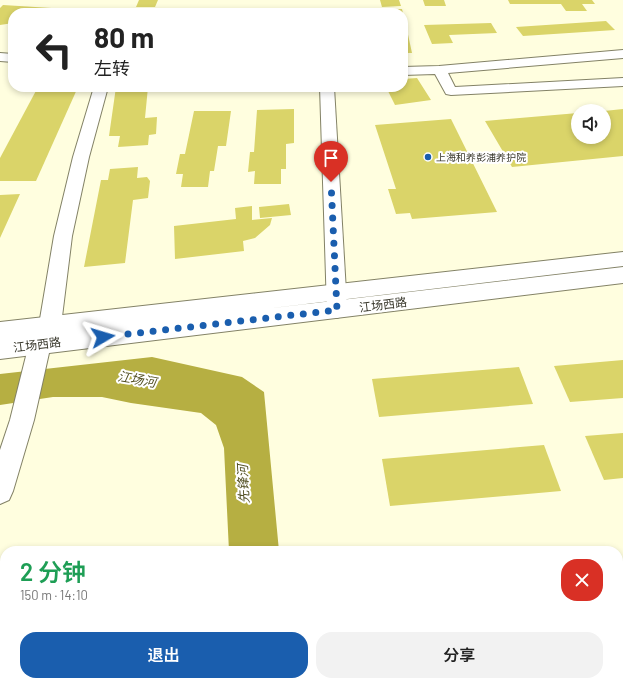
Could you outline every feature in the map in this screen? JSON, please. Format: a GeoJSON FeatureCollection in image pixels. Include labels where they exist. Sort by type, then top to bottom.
{"type":"FeatureCollection","features":[{"type":"Feature","properties":{"kind":"main road"},"geometry":{"type":"LineString","coordinates":[[408,60],[487,58],[623,49]]}},
{"type":"Feature","properties":{"kind":"main road"},"geometry":{"type":"LineString","coordinates":[[408,71],[439,70],[623,54]]}},
{"type":"Feature","properties":{"kind":"main road"},"geometry":{"type":"LineString","coordinates":[[439,70],[451,91],[623,82]]}},
{"type":"Feature","properties":{"kind":"main road"},"geometry":{"type":"LineString","coordinates":[[0,491],[22,420],[31,378],[45,335],[63,236],[81,157],[100,92]]}},
{"type":"Feature","properties":{"kind":"main road"},"geometry":{"type":"LineString","coordinates":[[327,92],[336,301]]}},
{"type":"Feature","properties":{"kind":"main road","name":"江场西路"},"geometry":{"type":"LineString","coordinates":[[336,301],[623,259]]}},
{"type":"Feature","properties":{"kind":"main road","name":"江场西路"},"geometry":{"type":"LineString","coordinates":[[0,349],[45,335],[336,301],[623,275]]}},
{"type":"Feature","properties":{"kind":"main road","name":"江场西路"},"geometry":{"type":"LineString","coordinates":[[0,331],[45,335]]}},
{"type":"Feature","properties":{"kind":"water"},"geometry":{"type":"Polygon","coordinates":[[[152,357],[242,377],[264,392],[279,546],[229,546],[224,448],[216,425],[201,413],[131,403],[102,397],[53,397],[0,405],[0,374],[152,357]]]}},
{"type":"Feature","properties":{"kind":"building"},"geometry":{"type":"Polygon","coordinates":[[[139,0],[158,0],[155,7],[136,7],[139,0]]]}},
{"type":"Feature","properties":{"kind":"building"},"geometry":{"type":"Polygon","coordinates":[[[380,0],[399,0],[401,6],[382,7],[380,0]]]}},
{"type":"Feature","properties":{"kind":"building"},"geometry":{"type":"Polygon","coordinates":[[[423,0],[444,0],[446,6],[425,6],[423,0]]]}},
{"type":"Feature","properties":{"kind":"building"},"geometry":{"type":"Polygon","coordinates":[[[508,0],[592,0],[595,4],[582,4],[587,11],[566,11],[561,4],[510,4],[508,0]]]}},
{"type":"Feature","properties":{"kind":"building"},"geometry":{"type":"Polygon","coordinates":[[[3,5],[52,8],[8,8],[8,24],[0,25],[0,8],[3,5]]]}},
{"type":"Feature","properties":{"kind":"building"},"geometry":{"type":"Polygon","coordinates":[[[606,21],[615,30],[523,36],[516,27],[606,21]]]}},
{"type":"Feature","properties":{"kind":"building"},"geometry":{"type":"Polygon","coordinates":[[[491,23],[497,33],[449,35],[453,43],[432,44],[424,25],[491,23]]]}},
{"type":"Feature","properties":{"kind":"building"},"geometry":{"type":"Polygon","coordinates":[[[408,34],[412,53],[408,53],[408,34]]]}},
{"type":"Feature","properties":{"kind":"building"},"geometry":{"type":"Polygon","coordinates":[[[417,78],[431,100],[395,105],[388,92],[408,92],[408,79],[417,78]]]}},
{"type":"Feature","properties":{"kind":"building"},"geometry":{"type":"Polygon","coordinates":[[[35,92],[76,92],[36,181],[0,181],[0,158],[35,92]]]}},
{"type":"Feature","properties":{"kind":"building"},"geometry":{"type":"Polygon","coordinates":[[[115,92],[148,92],[145,118],[157,117],[156,134],[149,135],[148,145],[118,147],[120,136],[109,136],[115,92]]]}},
{"type":"Feature","properties":{"kind":"building"},"geometry":{"type":"Polygon","coordinates":[[[294,109],[294,143],[286,144],[286,169],[281,169],[281,184],[254,184],[255,171],[248,172],[250,152],[254,152],[257,110],[294,109]]]}},
{"type":"Feature","properties":{"kind":"building"},"geometry":{"type":"Polygon","coordinates":[[[623,109],[623,156],[512,167],[485,121],[571,114],[571,144],[611,144],[611,110],[623,109]]]}},
{"type":"Feature","properties":{"kind":"building"},"geometry":{"type":"Polygon","coordinates":[[[194,111],[231,111],[226,146],[218,146],[214,171],[210,171],[208,187],[181,187],[183,174],[176,174],[180,154],[185,154],[194,111]]]}},
{"type":"Feature","properties":{"kind":"building","name":"上海和养彭浦养护院"},"geometry":{"type":"Polygon","coordinates":[[[451,119],[497,212],[412,219],[410,213],[396,214],[388,189],[396,189],[375,125],[451,119]]]}},
{"type":"Feature","properties":{"kind":"building"},"geometry":{"type":"Polygon","coordinates":[[[138,167],[137,178],[147,177],[150,181],[148,198],[133,200],[125,263],[84,267],[101,180],[108,180],[110,169],[138,167]]]}},
{"type":"Feature","properties":{"kind":"building"},"geometry":{"type":"Polygon","coordinates":[[[20,194],[0,238],[0,195],[20,194]]]}},
{"type":"Feature","properties":{"kind":"building"},"geometry":{"type":"Polygon","coordinates":[[[289,204],[291,215],[260,218],[259,207],[289,204]]]}},
{"type":"Feature","properties":{"kind":"building"},"geometry":{"type":"Polygon","coordinates":[[[252,206],[252,220],[272,218],[270,225],[255,238],[243,241],[244,251],[175,259],[174,226],[236,219],[235,208],[252,206]]]}},
{"type":"Feature","properties":{"kind":"building"},"geometry":{"type":"Polygon","coordinates":[[[623,360],[623,398],[570,402],[554,366],[623,360]]]}},
{"type":"Feature","properties":{"kind":"building"},"geometry":{"type":"Polygon","coordinates":[[[519,367],[533,404],[379,417],[372,379],[519,367]]]}},
{"type":"Feature","properties":{"kind":"building"},"geometry":{"type":"Polygon","coordinates":[[[623,433],[623,478],[604,480],[585,436],[623,433]]]}},
{"type":"Feature","properties":{"kind":"building"},"geometry":{"type":"Polygon","coordinates":[[[544,445],[561,491],[390,506],[382,459],[544,445]]]}},
{"type":"Feature","properties":{"kind":"place","name":"上海和养彭浦养护院"},"geometry":{"type":"Point","coordinates":[428,157]}},
{"type":"Feature","properties":{"kind":"route"},"geometry":{"type":"LineString","coordinates":[[103,337],[337,310],[331,182]]}},
{"type":"Feature","properties":{"kind":"water label","name":"江场河"},"geometry":{"type":"Point","coordinates":[137,379]}},
{"type":"Feature","properties":{"kind":"water label","name":"先锋河"},"geometry":{"type":"Point","coordinates":[243,484]}}]}
